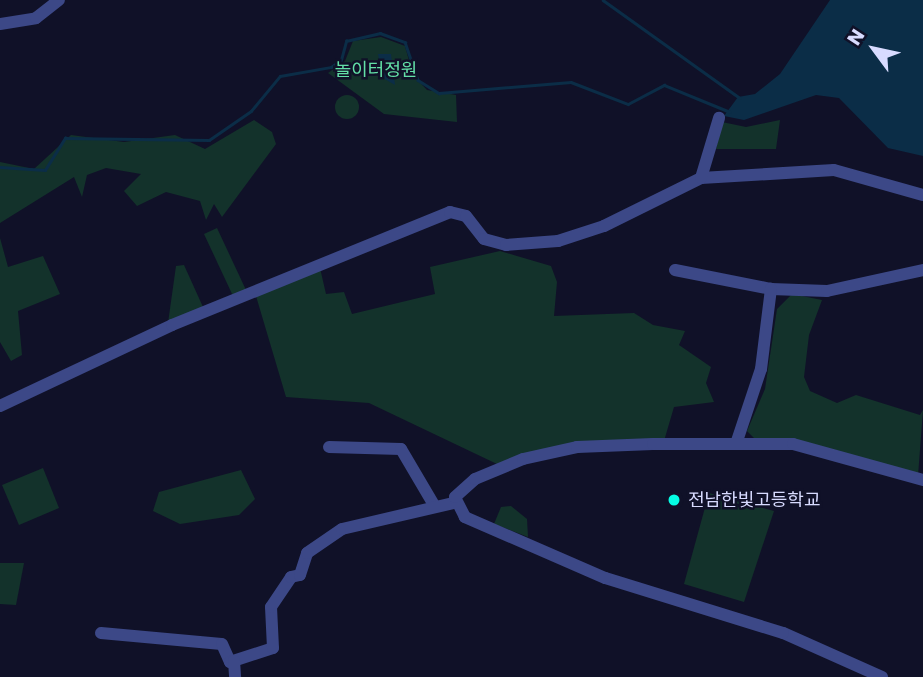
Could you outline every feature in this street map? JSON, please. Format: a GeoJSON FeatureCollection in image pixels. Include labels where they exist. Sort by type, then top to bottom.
{"type":"FeatureCollection","features":[{"type":"Feature","properties":{"kind":"street"},"geometry":{"type":"LineString","coordinates":[[0,24],[36,18],[59,0]]}},
{"type":"Feature","properties":{"kind":"street"},"geometry":{"type":"LineString","coordinates":[[701,178],[719,118]]}},
{"type":"Feature","properties":{"kind":"street"},"geometry":{"type":"LineString","coordinates":[[0,406],[162,330],[431,218],[457,211],[493,243],[558,241],[604,226],[701,178],[834,170],[923,195]]}},
{"type":"Feature","properties":{"kind":"street"},"geometry":{"type":"LineString","coordinates":[[675,270],[771,289],[827,291],[923,270]]}},
{"type":"Feature","properties":{"kind":"street"},"geometry":{"type":"LineString","coordinates":[[736,444],[761,369],[771,289]]}},
{"type":"Feature","properties":{"kind":"street"},"geometry":{"type":"LineString","coordinates":[[454,503],[459,490],[489,471],[565,449],[793,444],[923,480]]}},
{"type":"Feature","properties":{"kind":"street"},"geometry":{"type":"LineString","coordinates":[[329,447],[401,449],[434,505]]}},
{"type":"Feature","properties":{"kind":"street"},"geometry":{"type":"LineString","coordinates":[[101,633],[222,644],[223,656],[234,661],[272,648],[271,607],[291,577],[300,575],[307,553],[335,532],[434,505],[454,503]]}},
{"type":"Feature","properties":{"kind":"street"},"geometry":{"type":"LineString","coordinates":[[454,503],[465,517],[605,578],[783,633],[882,677]]}},
{"type":"Feature","properties":{"kind":"street"},"geometry":{"type":"LineString","coordinates":[[234,661],[235,677]]}},
{"type":"Feature","properties":{"kind":"green space","name":"놀이터정원"},"geometry":{"type":"Polygon","coordinates":[[[381,37],[405,46],[413,75],[427,90],[456,95],[457,122],[384,114],[328,73],[345,61],[353,41],[381,37]]]}},
{"type":"Feature","properties":{"kind":"green space"},"geometry":{"type":"Polygon","coordinates":[[[347,95],[356,98],[359,107],[356,116],[347,119],[338,116],[335,107],[338,98],[347,95]]]}},
{"type":"Feature","properties":{"kind":"green space"},"geometry":{"type":"Polygon","coordinates":[[[254,120],[272,132],[276,144],[222,217],[214,204],[206,220],[200,201],[166,192],[137,206],[124,191],[141,174],[106,168],[87,175],[82,197],[74,177],[0,223],[0,162],[34,169],[71,135],[124,142],[175,135],[205,149],[254,120]]]}},
{"type":"Feature","properties":{"kind":"green space"},"geometry":{"type":"Polygon","coordinates":[[[780,120],[776,149],[716,149],[722,122],[746,127],[780,120]]]}},
{"type":"Feature","properties":{"kind":"green space"},"geometry":{"type":"Polygon","coordinates":[[[217,228],[246,290],[233,296],[204,234],[217,228]]]}},
{"type":"Feature","properties":{"kind":"green space"},"geometry":{"type":"Polygon","coordinates":[[[0,238],[8,267],[43,256],[60,294],[18,311],[22,355],[11,361],[0,342],[0,238]]]}},
{"type":"Feature","properties":{"kind":"green space"},"geometry":{"type":"Polygon","coordinates":[[[500,251],[551,266],[557,282],[554,316],[634,313],[653,325],[685,331],[679,345],[711,367],[706,383],[714,402],[674,407],[664,441],[497,464],[369,403],[286,397],[256,296],[320,268],[326,294],[344,292],[352,314],[435,294],[430,267],[500,251]]]}},
{"type":"Feature","properties":{"kind":"green space"},"geometry":{"type":"Polygon","coordinates":[[[184,265],[203,307],[168,323],[176,266],[184,265]]]}},
{"type":"Feature","properties":{"kind":"green space"},"geometry":{"type":"Polygon","coordinates":[[[792,294],[822,300],[809,335],[804,377],[810,391],[837,403],[856,395],[920,415],[923,410],[918,476],[758,442],[747,431],[765,389],[777,309],[792,294]]]}},
{"type":"Feature","properties":{"kind":"green space"},"geometry":{"type":"Polygon","coordinates":[[[43,468],[59,508],[19,525],[2,485],[43,468]]]}},
{"type":"Feature","properties":{"kind":"green space"},"geometry":{"type":"Polygon","coordinates":[[[241,470],[255,499],[239,515],[180,524],[153,511],[159,492],[241,470]]]}},
{"type":"Feature","properties":{"kind":"green space"},"geometry":{"type":"Polygon","coordinates":[[[709,493],[774,511],[744,602],[684,584],[709,493]]]}},
{"type":"Feature","properties":{"kind":"green space"},"geometry":{"type":"Polygon","coordinates":[[[511,506],[527,519],[528,537],[494,524],[501,507],[511,506]]]}},
{"type":"Feature","properties":{"kind":"green space"},"geometry":{"type":"Polygon","coordinates":[[[0,563],[24,563],[16,605],[0,604],[0,563]]]}},
{"type":"Feature","properties":{"kind":"water"},"geometry":{"type":"Polygon","coordinates":[[[830,0],[923,0],[923,156],[888,148],[839,98],[816,95],[744,120],[724,116],[738,97],[755,94],[780,74],[830,0]]]}},
{"type":"Feature","properties":{"kind":"water"},"geometry":{"type":"Polygon","coordinates":[[[378,54],[391,54],[395,85],[383,78],[378,54]]]}},
{"type":"Feature","properties":{"kind":"waterway"},"geometry":{"type":"LineString","coordinates":[[603,0],[740,98]]}},
{"type":"Feature","properties":{"kind":"waterway"},"geometry":{"type":"LineString","coordinates":[[0,167],[45,170],[65,138],[209,140],[251,111],[280,76],[331,67],[341,60],[346,41],[380,33],[405,42],[418,80],[439,93],[571,82],[628,104],[664,85],[730,112]]}},
{"type":"Feature","properties":{"kind":"place","name":"전남한빛고등학교"},"geometry":{"type":"Point","coordinates":[674,500]}}]}
